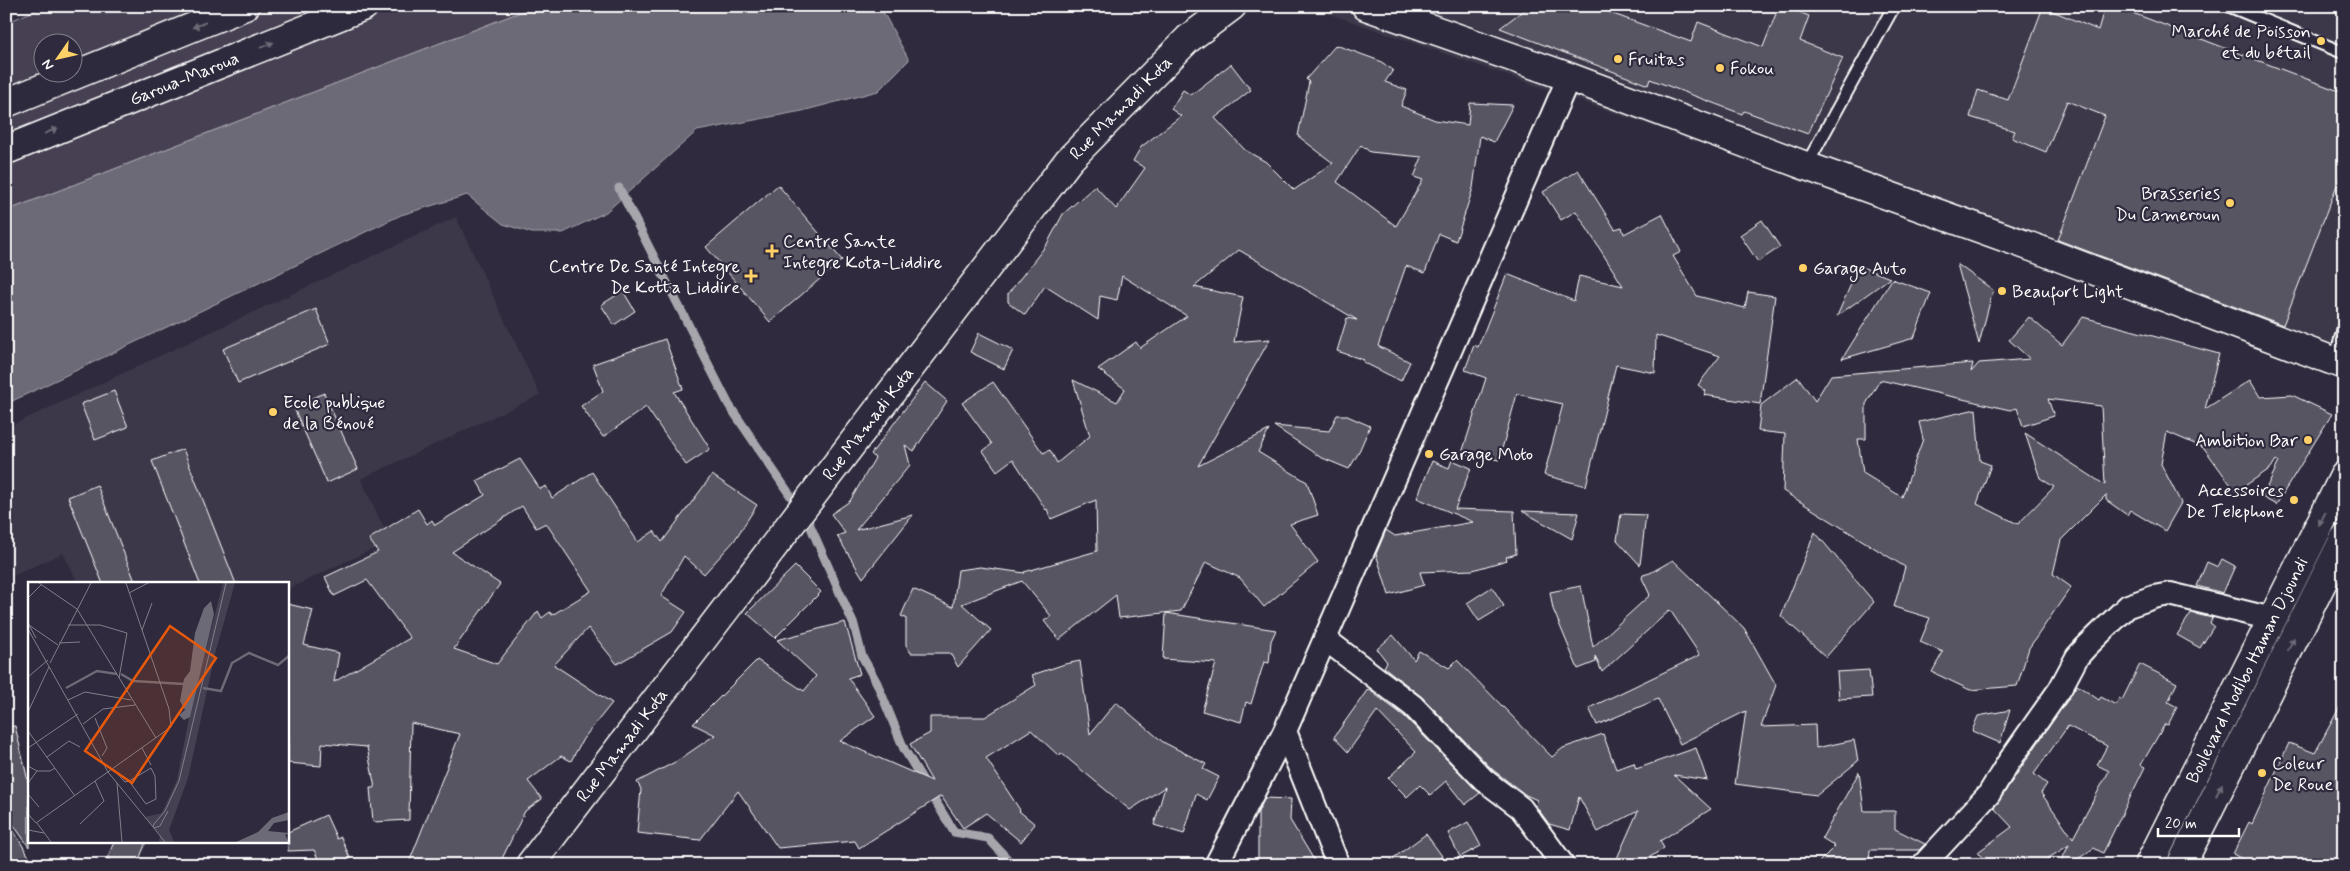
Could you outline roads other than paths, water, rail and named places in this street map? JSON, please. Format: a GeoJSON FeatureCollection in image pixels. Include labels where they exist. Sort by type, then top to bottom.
{"type":"FeatureCollection","features":[{"type":"Feature","properties":{"kind":"main road"},"geometry":{"type":"LineString","coordinates":[[6,103],[245,6]]}},
{"type":"Feature","properties":{"kind":"main road","name":"Garoua-Maroua"},"geometry":{"type":"LineString","coordinates":[[6,150],[364,6]]}},
{"type":"Feature","properties":{"kind":"main road","name":"Rue Mamadi Kota"},"geometry":{"type":"LineString","coordinates":[[530,865],[1069,160],[1188,39],[1232,6]]}},
{"type":"Feature","properties":{"kind":"main road"},"geometry":{"type":"LineString","coordinates":[[1366,6],[1568,76],[2340,363]]}},
{"type":"Feature","properties":{"kind":"main road","name":"Boulevard Modibo Haman Djoundi"},"geometry":{"type":"LineString","coordinates":[[2149,865],[2344,476]]}},
{"type":"Feature","properties":{"kind":"main road","name":"Boulevard Modibo Haman Djoundi"},"geometry":{"type":"LineString","coordinates":[[2181,865],[2344,539]]}},
{"type":"Feature","properties":{"kind":"street"},"geometry":{"type":"LineString","coordinates":[[1216,865],[1285,731],[1568,76]]}},
{"type":"Feature","properties":{"kind":"street"},"geometry":{"type":"LineString","coordinates":[[1923,865],[1989,794],[2008,763],[2060,690],[2077,657],[2128,606],[2154,597],[2170,594],[2272,619]]}},
{"type":"Feature","properties":{"kind":"street"},"geometry":{"type":"LineString","coordinates":[[1325,639],[1413,706],[1484,780],[1521,808],[1562,865]]}},
{"type":"Feature","properties":{"kind":"street"},"geometry":{"type":"LineString","coordinates":[[1285,731],[1338,865]]}},
{"type":"Feature","properties":{"kind":"lane"},"geometry":{"type":"LineString","coordinates":[[1806,166],[1894,6]]}},
{"type":"Feature","properties":{"kind":"lane"},"geometry":{"type":"LineString","coordinates":[[2229,6],[2344,53]]}},
{"type":"Feature","properties":{"kind":"lane"},"geometry":{"type":"LineString","coordinates":[[2340,363],[2344,325]]}},
{"type":"Feature","properties":{"kind":"waterway"},"geometry":{"type":"LineString","coordinates":[[619,188],[729,405],[809,523],[854,625],[862,656],[877,683],[904,749],[954,832],[988,838],[1013,865]]}},
{"type":"Feature","properties":{"kind":"place","name":"Marché de Poisson et du bétail"},"geometry":{"type":"Point","coordinates":[2321,41]}},
{"type":"Feature","properties":{"kind":"place","name":"Fruitas"},"geometry":{"type":"Point","coordinates":[1618,59]}},
{"type":"Feature","properties":{"kind":"place","name":"Fokou"},"geometry":{"type":"Point","coordinates":[1720,68]}},
{"type":"Feature","properties":{"kind":"place","name":"Brasseries Du Cameroun"},"geometry":{"type":"Point","coordinates":[2230,203]}},
{"type":"Feature","properties":{"kind":"place","name":"Centre Sante Integre Kota-Liddire"},"geometry":{"type":"Point","coordinates":[772,251]}},
{"type":"Feature","properties":{"kind":"place","name":"Garage Auto"},"geometry":{"type":"Point","coordinates":[1803,268]}},
{"type":"Feature","properties":{"kind":"place","name":"Centre De Santé Integre De Kotta Liddire"},"geometry":{"type":"Point","coordinates":[751,276]}},
{"type":"Feature","properties":{"kind":"place","name":"Beaufort Light"},"geometry":{"type":"Point","coordinates":[2002,291]}},
{"type":"Feature","properties":{"kind":"place","name":"Ecole publique de la Bénoué"},"geometry":{"type":"Point","coordinates":[273,412]}},
{"type":"Feature","properties":{"kind":"place","name":"Ambition Bar"},"geometry":{"type":"Point","coordinates":[2308,440]}},
{"type":"Feature","properties":{"kind":"place","name":"Garage Moto"},"geometry":{"type":"Point","coordinates":[1429,454]}},
{"type":"Feature","properties":{"kind":"place","name":"Accessoires De Telephone"},"geometry":{"type":"Point","coordinates":[2294,500]}},
{"type":"Feature","properties":{"kind":"place","name":"Coleur De Roue"},"geometry":{"type":"Point","coordinates":[2262,773]}}]}
